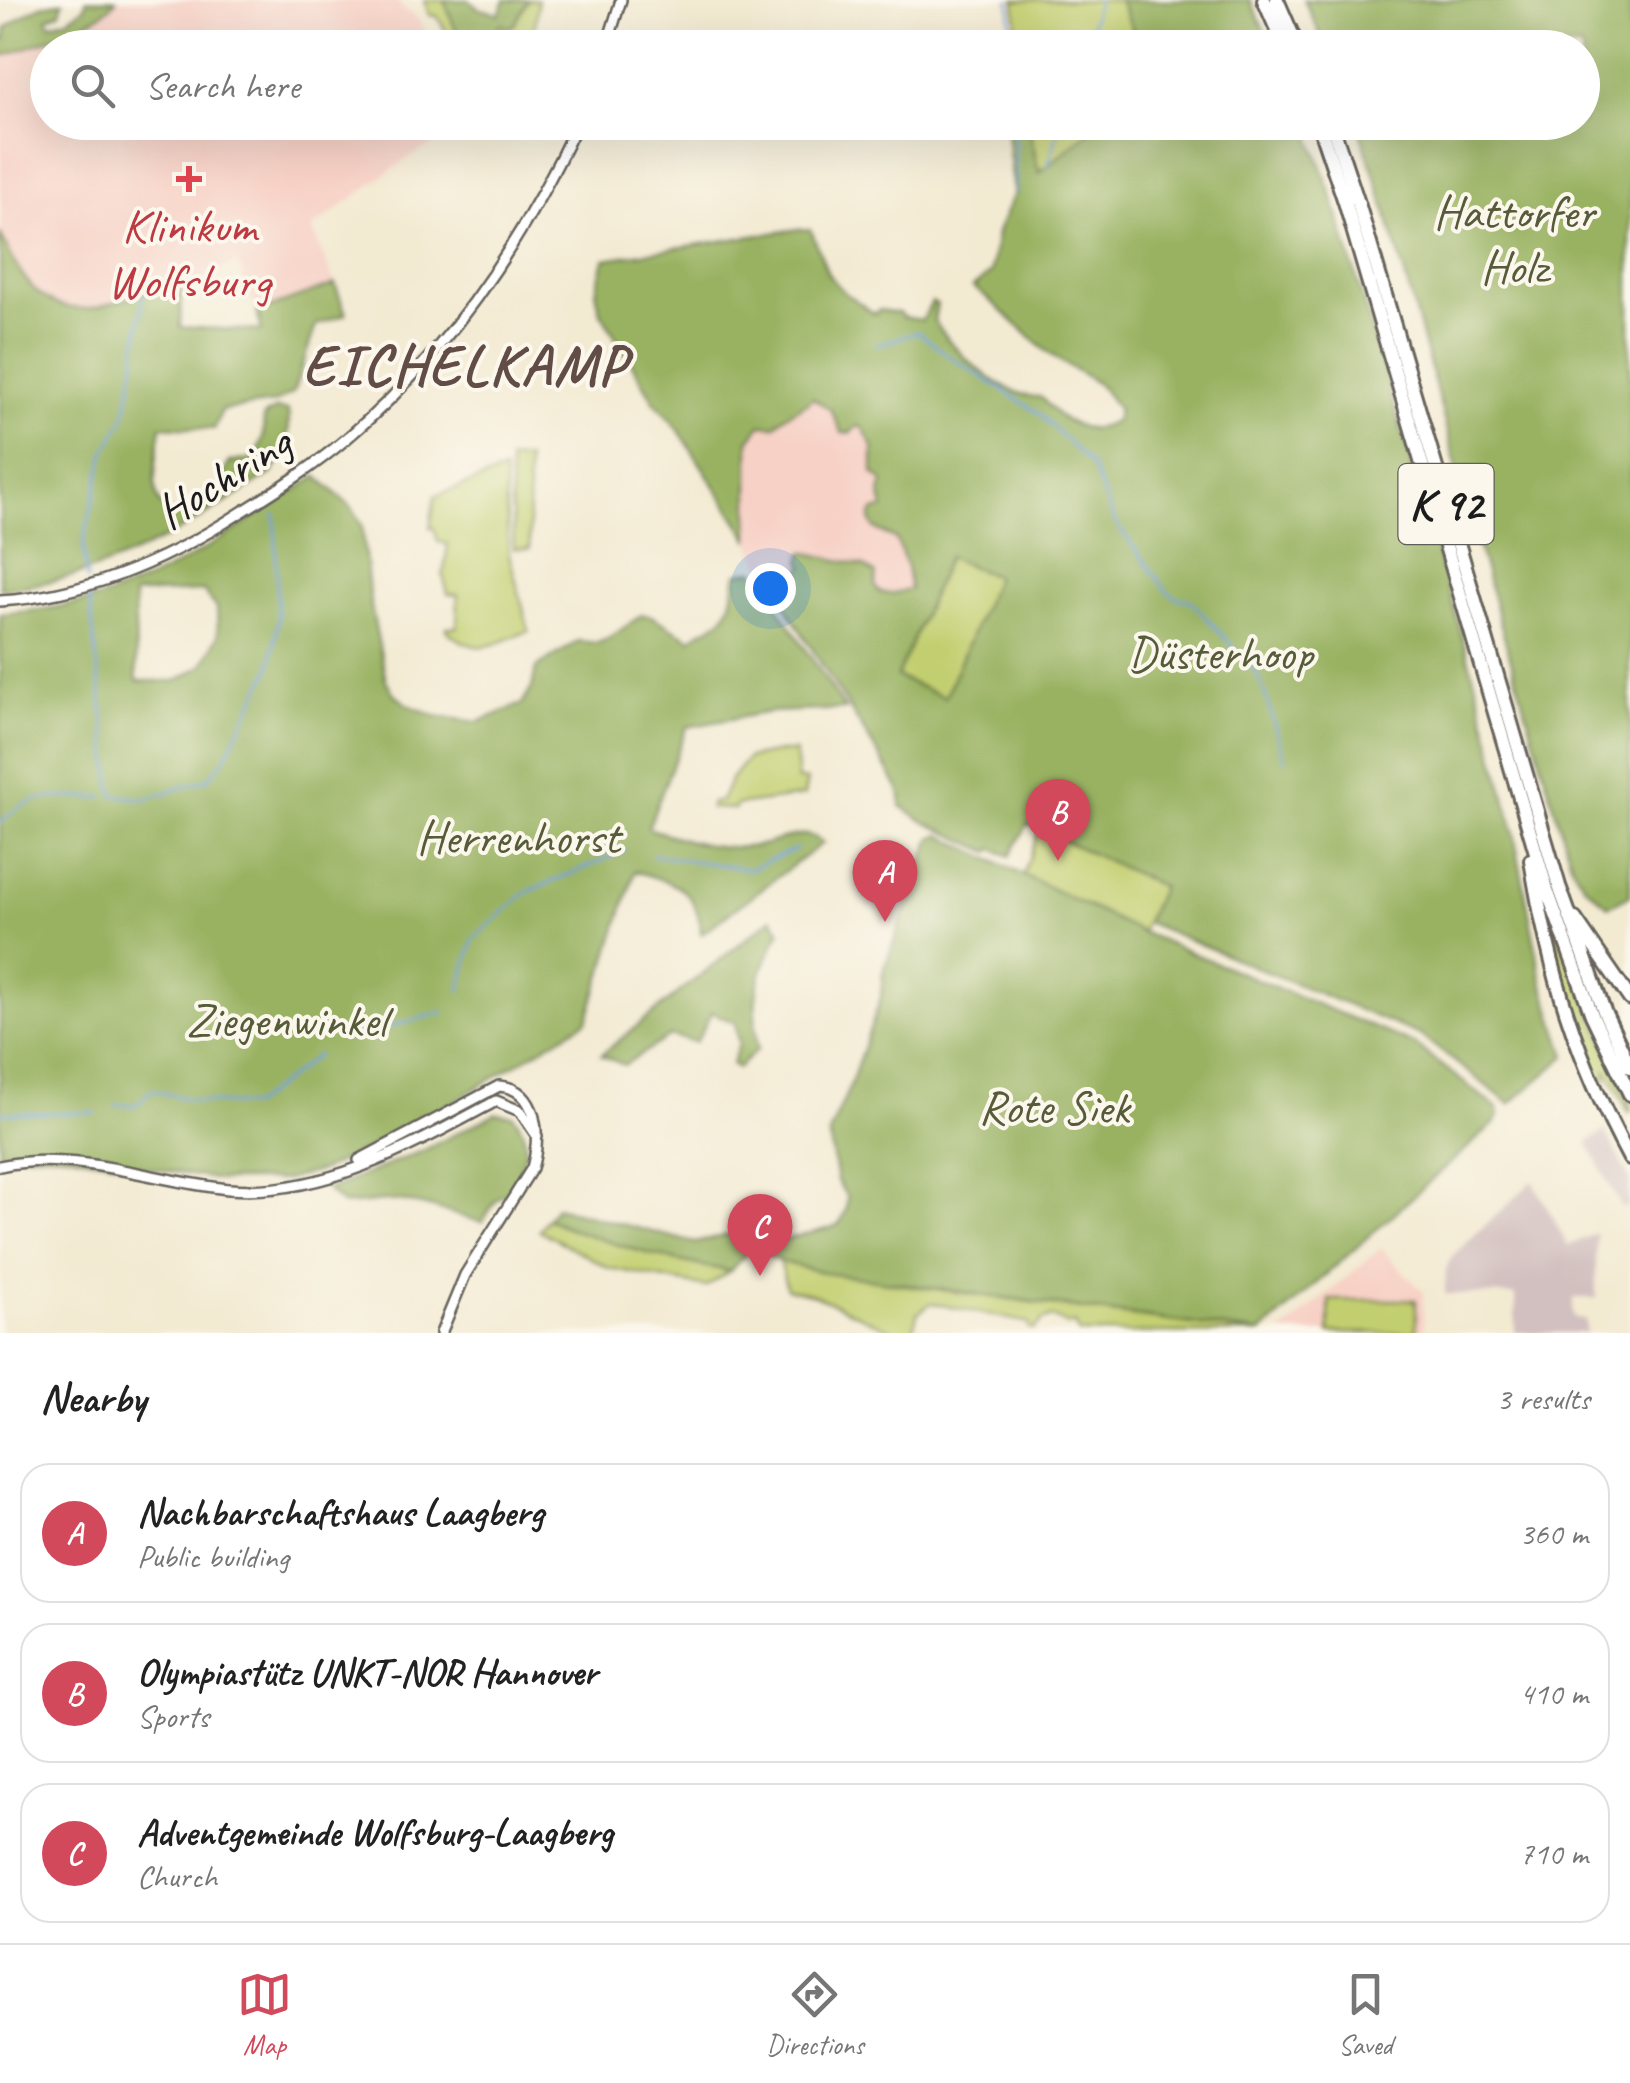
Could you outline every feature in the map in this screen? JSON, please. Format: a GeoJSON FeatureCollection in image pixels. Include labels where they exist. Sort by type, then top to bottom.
{"type":"FeatureCollection","features":[{"type":"Feature","properties":{"kind":"highway"},"geometry":{"type":"LineString","coordinates":[[1264,0],[1277,30]]}},
{"type":"Feature","properties":{"kind":"highway"},"geometry":{"type":"LineString","coordinates":[[1277,0],[1290,30]]}},
{"type":"Feature","properties":{"kind":"highway","name":"K 92"},"geometry":{"type":"LineString","coordinates":[[1324,140],[1524,814],[1570,957],[1592,1015],[1630,1094]]}},
{"type":"Feature","properties":{"kind":"highway","name":"K 92"},"geometry":{"type":"LineString","coordinates":[[1337,140],[1558,886],[1604,1011],[1630,1066]]}},
{"type":"Feature","properties":{"kind":"highway"},"geometry":{"type":"LineString","coordinates":[[1524,814],[1541,920],[1566,1017],[1583,1063],[1630,1159]]}},
{"type":"Feature","properties":{"kind":"highway"},"geometry":{"type":"LineString","coordinates":[[1558,886],[1580,928],[1630,999]]}},
{"type":"Feature","properties":{"kind":"street"},"geometry":{"type":"LineString","coordinates":[[611,30],[620,0]]}},
{"type":"Feature","properties":{"kind":"street","name":"Hochring"},"geometry":{"type":"LineString","coordinates":[[0,601],[68,590],[146,564],[217,528],[297,477],[375,414],[421,368],[506,254],[569,140]]}},
{"type":"Feature","properties":{"kind":"street"},"geometry":{"type":"LineString","coordinates":[[330,1175],[499,1086],[515,1090],[526,1100],[534,1115],[536,1154],[526,1181],[465,1275],[441,1333]]}},
{"type":"Feature","properties":{"kind":"street"},"geometry":{"type":"LineString","coordinates":[[0,1166],[60,1162],[253,1190],[302,1184],[344,1172],[408,1146],[496,1101],[520,1111],[537,1136]]}},
{"type":"Feature","properties":{"kind":"shaded area","name":"Klinikum Wolfsburg"},"geometry":{"type":"Polygon","coordinates":[[[116,0],[397,0],[425,30],[68,30],[111,8],[116,0]]]}},
{"type":"Feature","properties":{"kind":"shaded area","name":"Klinikum Wolfsburg"},"geometry":{"type":"Polygon","coordinates":[[[30,45],[30,140],[441,140],[405,160],[312,228],[335,284],[257,312],[237,262],[182,287],[179,327],[59,326],[15,267],[0,233],[0,57],[30,45]]]}},
{"type":"Feature","properties":{"kind":"shaded area"},"geometry":{"type":"Polygon","coordinates":[[[813,398],[831,410],[842,433],[863,427],[873,447],[872,465],[883,481],[885,504],[870,520],[875,529],[896,539],[910,589],[879,592],[864,566],[804,566],[792,574],[772,569],[765,574],[749,539],[749,441],[762,425],[775,426],[782,417],[813,398]]]}},
{"type":"Feature","properties":{"kind":"shaded area"},"geometry":{"type":"Polygon","coordinates":[[[1605,1131],[1630,1180],[1630,1205],[1622,1209],[1587,1142],[1605,1131]]]}},
{"type":"Feature","properties":{"kind":"shaded area"},"geometry":{"type":"Polygon","coordinates":[[[1533,1181],[1568,1246],[1596,1233],[1596,1298],[1573,1298],[1573,1314],[1576,1319],[1586,1320],[1586,1333],[1515,1333],[1515,1295],[1445,1294],[1446,1269],[1452,1256],[1533,1181]]]}},
{"type":"Feature","properties":{"kind":"shaded area"},"geometry":{"type":"Polygon","coordinates":[[[1381,1248],[1423,1292],[1424,1333],[1281,1333],[1381,1248]]]}},
{"type":"Feature","properties":{"kind":"green space"},"geometry":{"type":"Polygon","coordinates":[[[86,0],[116,0],[95,18],[71,30],[30,30],[30,46],[0,57],[0,37],[6,39],[6,28],[19,18],[40,7],[63,2],[60,12],[47,18],[50,24],[68,19],[85,7],[86,0]]]}},
{"type":"Feature","properties":{"kind":"green space"},"geometry":{"type":"Polygon","coordinates":[[[424,0],[444,0],[456,30],[445,30],[437,16],[429,15],[424,0]]]}},
{"type":"Feature","properties":{"kind":"green space"},"geometry":{"type":"Polygon","coordinates":[[[444,0],[469,0],[478,8],[499,14],[505,0],[528,0],[514,25],[507,28],[501,24],[496,30],[456,30],[444,0]]]}},
{"type":"Feature","properties":{"kind":"green space"},"geometry":{"type":"Polygon","coordinates":[[[528,0],[538,0],[532,30],[496,30],[501,24],[514,25],[528,0]]]}},
{"type":"Feature","properties":{"kind":"green space"},"geometry":{"type":"Polygon","coordinates":[[[1015,0],[1119,0],[1133,30],[1017,30],[1015,0]]]}},
{"type":"Feature","properties":{"kind":"green space"},"geometry":{"type":"Polygon","coordinates":[[[1119,0],[1250,0],[1264,30],[1133,30],[1119,0]]]}},
{"type":"Feature","properties":{"kind":"green space","name":"Hattorfer Holz"},"geometry":{"type":"Polygon","coordinates":[[[1304,0],[1630,0],[1630,895],[1609,906],[1584,885],[1572,866],[1363,140],[1600,140],[1600,30],[1318,30],[1304,0]]]}},
{"type":"Feature","properties":{"kind":"green space","name":"Düsterhoop"},"geometry":{"type":"Polygon","coordinates":[[[1008,140],[1032,140],[1039,173],[1079,140],[1312,140],[1334,201],[1476,684],[1513,828],[1542,981],[1566,1056],[1510,1104],[1420,1035],[1146,922],[1162,886],[1028,824],[1010,856],[993,849],[990,852],[924,822],[901,806],[901,794],[887,768],[765,574],[772,569],[798,572],[804,567],[804,552],[864,566],[876,574],[879,592],[891,594],[910,589],[896,539],[875,529],[870,520],[872,512],[884,508],[880,493],[883,481],[873,473],[873,447],[863,428],[857,426],[850,433],[842,433],[831,410],[813,398],[775,426],[761,425],[749,441],[749,539],[678,429],[654,401],[600,311],[596,291],[604,259],[811,230],[828,274],[845,293],[875,314],[879,310],[922,320],[932,302],[937,304],[934,320],[942,332],[995,381],[1011,390],[1041,397],[1065,420],[1084,428],[1115,421],[1118,410],[1101,388],[1045,350],[973,287],[991,273],[997,232],[1014,194],[1008,140]],[[948,557],[897,677],[945,697],[996,577],[948,557]]]}},
{"type":"Feature","properties":{"kind":"green space"},"geometry":{"type":"Polygon","coordinates":[[[1032,140],[1079,140],[1039,173],[1032,140]]]}},
{"type":"Feature","properties":{"kind":"green space"},"geometry":{"type":"Polygon","coordinates":[[[0,233],[22,275],[57,304],[90,308],[182,287],[180,327],[262,331],[257,312],[335,284],[346,314],[316,325],[293,393],[274,403],[222,410],[214,429],[161,426],[155,484],[163,508],[173,513],[200,509],[213,502],[230,462],[254,459],[263,438],[264,416],[277,409],[288,411],[289,427],[284,451],[272,473],[176,532],[110,564],[39,584],[0,589],[0,233]]]}},
{"type":"Feature","properties":{"kind":"green space"},"geometry":{"type":"Polygon","coordinates":[[[527,459],[530,549],[514,549],[509,460],[527,459]]]}},
{"type":"Feature","properties":{"kind":"green space"},"geometry":{"type":"Polygon","coordinates":[[[504,471],[509,554],[529,631],[495,644],[477,646],[447,631],[447,627],[457,627],[458,595],[448,594],[443,576],[448,544],[438,542],[434,528],[430,528],[435,496],[504,471]]]}},
{"type":"Feature","properties":{"kind":"green space"},"geometry":{"type":"Polygon","coordinates":[[[317,476],[352,508],[362,525],[370,601],[386,680],[394,694],[408,705],[435,716],[478,722],[522,704],[532,688],[536,668],[578,641],[597,643],[608,639],[642,615],[651,616],[691,639],[724,616],[737,573],[754,570],[845,709],[770,712],[687,727],[648,828],[715,846],[756,846],[799,835],[823,843],[701,934],[695,906],[682,890],[635,871],[587,1021],[407,1130],[323,1170],[286,1180],[220,1180],[60,1153],[0,1155],[0,614],[75,604],[129,588],[239,528],[317,476]],[[203,591],[134,594],[137,681],[176,681],[203,665],[218,636],[217,608],[203,591]]]}},
{"type":"Feature","properties":{"kind":"green space"},"geometry":{"type":"Polygon","coordinates":[[[948,556],[997,576],[945,698],[897,677],[948,556]]]}},
{"type":"Feature","properties":{"kind":"green space"},"geometry":{"type":"Polygon","coordinates":[[[795,752],[798,780],[807,780],[804,796],[736,805],[735,809],[710,808],[711,803],[721,801],[731,779],[748,758],[795,752]]]}},
{"type":"Feature","properties":{"kind":"green space"},"geometry":{"type":"Polygon","coordinates":[[[1040,828],[1163,887],[1141,932],[1023,875],[1040,828]]]}},
{"type":"Feature","properties":{"kind":"green space","name":"Rote Siek"},"geometry":{"type":"Polygon","coordinates":[[[940,835],[1141,932],[1414,1044],[1497,1108],[1495,1123],[1261,1333],[824,1273],[779,1261],[752,1247],[730,1271],[637,1251],[547,1219],[556,1207],[695,1243],[739,1232],[771,1243],[840,1223],[847,1197],[837,1181],[829,1134],[881,998],[883,972],[930,842],[940,835]]]}},
{"type":"Feature","properties":{"kind":"green space"},"geometry":{"type":"Polygon","coordinates":[[[1545,897],[1630,1105],[1630,1114],[1607,1071],[1603,1096],[1571,1015],[1545,897]]]}},
{"type":"Feature","properties":{"kind":"green space"},"geometry":{"type":"Polygon","coordinates":[[[772,918],[781,931],[757,987],[758,1049],[738,1068],[732,1064],[739,1044],[735,1023],[712,1012],[696,1042],[670,1036],[624,1065],[601,1055],[772,918]]]}},
{"type":"Feature","properties":{"kind":"green space"},"geometry":{"type":"Polygon","coordinates":[[[496,1113],[513,1115],[524,1133],[526,1151],[514,1189],[497,1199],[482,1222],[398,1201],[342,1204],[327,1190],[424,1150],[496,1113]]]}},
{"type":"Feature","properties":{"kind":"green space"},"geometry":{"type":"Polygon","coordinates":[[[547,1219],[637,1251],[730,1271],[706,1287],[609,1268],[539,1230],[547,1219]]]}},
{"type":"Feature","properties":{"kind":"green space"},"geometry":{"type":"Polygon","coordinates":[[[779,1261],[898,1284],[1258,1333],[1079,1333],[1075,1323],[1068,1325],[1052,1317],[1034,1330],[1029,1329],[1029,1323],[931,1303],[917,1314],[913,1333],[898,1333],[814,1295],[787,1289],[779,1261]]]}},
{"type":"Feature","properties":{"kind":"green space"},"geometry":{"type":"Polygon","coordinates":[[[1329,1300],[1416,1300],[1416,1333],[1329,1333],[1329,1300]]]}},
{"type":"Feature","properties":{"kind":"waterway"},"geometry":{"type":"LineString","coordinates":[[1010,0],[1011,30]]}},
{"type":"Feature","properties":{"kind":"waterway"},"geometry":{"type":"LineString","coordinates":[[1089,30],[1098,0]]}},
{"type":"Feature","properties":{"kind":"waterway"},"geometry":{"type":"LineString","coordinates":[[1014,140],[1016,194]]}},
{"type":"Feature","properties":{"kind":"waterway"},"geometry":{"type":"LineString","coordinates":[[1048,166],[1056,140]]}},
{"type":"Feature","properties":{"kind":"waterway"},"geometry":{"type":"LineString","coordinates":[[87,580],[83,544],[105,452],[124,418],[143,296]]}},
{"type":"Feature","properties":{"kind":"waterway"},"geometry":{"type":"LineString","coordinates":[[876,345],[918,332],[1040,414],[1092,466],[1107,502]]}},
{"type":"Feature","properties":{"kind":"waterway"},"geometry":{"type":"LineString","coordinates":[[1108,504],[1115,522],[1167,591],[1190,600],[1257,673],[1262,686]]}},
{"type":"Feature","properties":{"kind":"waterway"},"geometry":{"type":"LineString","coordinates":[[88,588],[113,795],[146,799],[208,779],[225,758],[270,669],[278,621],[275,514]]}},
{"type":"Feature","properties":{"kind":"waterway"},"geometry":{"type":"LineString","coordinates":[[1264,690],[1285,761]]}},
{"type":"Feature","properties":{"kind":"waterway"},"geometry":{"type":"LineString","coordinates":[[0,823],[36,800],[103,797]]}},
{"type":"Feature","properties":{"kind":"waterway"},"geometry":{"type":"LineString","coordinates":[[653,855],[750,869],[796,849]]}},
{"type":"Feature","properties":{"kind":"waterway"},"geometry":{"type":"LineString","coordinates":[[460,990],[473,939],[525,893],[625,851]]}},
{"type":"Feature","properties":{"kind":"waterway"},"geometry":{"type":"LineString","coordinates":[[344,1039],[444,1012]]}},
{"type":"Feature","properties":{"kind":"waterway"},"geometry":{"type":"LineString","coordinates":[[115,1105],[136,1105],[152,1090],[197,1101],[252,1106],[318,1055]]}},
{"type":"Feature","properties":{"kind":"waterway"},"geometry":{"type":"LineString","coordinates":[[0,1113],[96,1113]]}},
{"type":"Feature","properties":{"kind":"place","name":"Klinikum Wolfsburg"},"geometry":{"type":"Point","coordinates":[189,179]}},
{"type":"Feature","properties":{"kind":"place","name":"Olympiastütz UNKT-NOR Hannover"},"geometry":{"type":"Point","coordinates":[1058,861]}},
{"type":"Feature","properties":{"kind":"place","name":"Nachbarschaftshaus Laagberg"},"geometry":{"type":"Point","coordinates":[885,922]}},
{"type":"Feature","properties":{"kind":"place","name":"Adventgemeinde Wolfsburg-Laagberg"},"geometry":{"type":"Point","coordinates":[760,1276]}},
{"type":"Feature","properties":{"kind":"district","name":"EICHELKAMP"},"geometry":{"type":"Point","coordinates":[465,364]}},
{"type":"Feature","properties":{"kind":"park label","name":"Herrenhorst"},"geometry":{"type":"Point","coordinates":[518,837]}},
{"type":"Feature","properties":{"kind":"park label","name":"Ziegenwinkel"},"geometry":{"type":"Point","coordinates":[286,1020]}}]}
